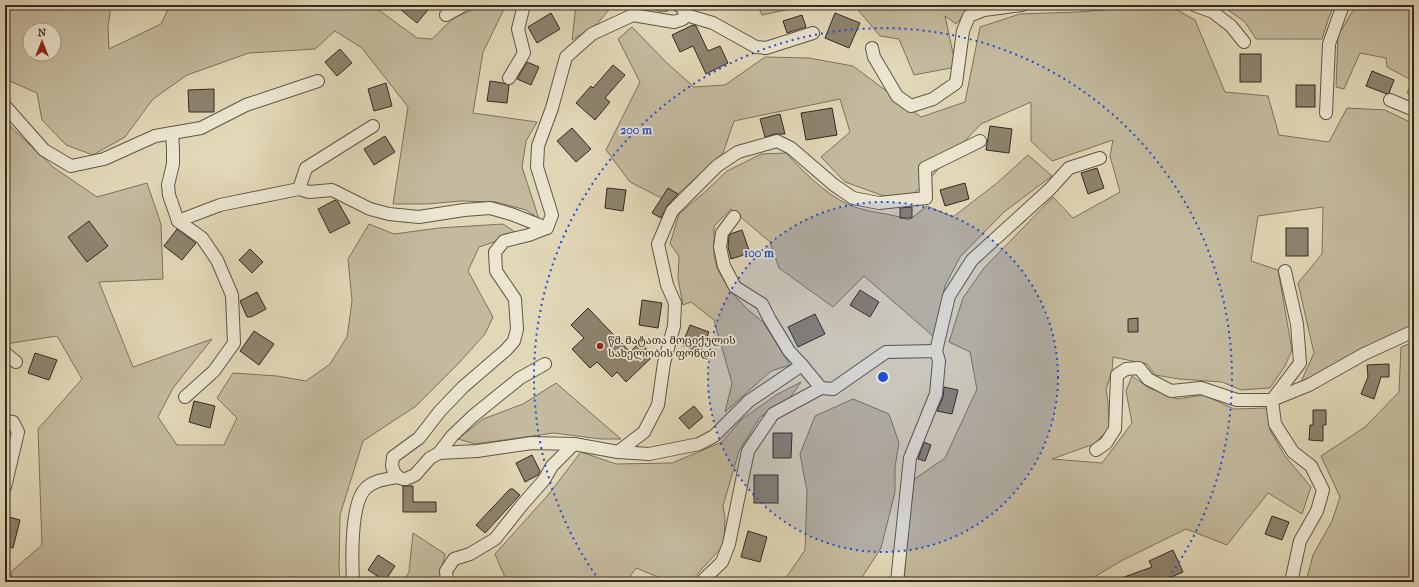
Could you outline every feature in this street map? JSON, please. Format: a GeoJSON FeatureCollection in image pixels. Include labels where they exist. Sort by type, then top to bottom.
{"type":"FeatureCollection","features":[{"type":"Feature","properties":{"kind":"street"},"geometry":{"type":"LineString","coordinates":[[446,15],[464,5]]}},
{"type":"Feature","properties":{"kind":"street"},"geometry":{"type":"LineString","coordinates":[[508,78],[524,53],[518,29],[524,5]]}},
{"type":"Feature","properties":{"kind":"street"},"geometry":{"type":"LineString","coordinates":[[872,48],[874,57],[897,96],[911,106],[933,99],[956,83],[963,31],[969,16],[984,10],[1022,5]]}},
{"type":"Feature","properties":{"kind":"street"},"geometry":{"type":"LineString","coordinates":[[1194,5],[1213,12],[1231,26],[1244,42]]}},
{"type":"Feature","properties":{"kind":"street"},"geometry":{"type":"LineString","coordinates":[[1326,112],[1329,44],[1343,5]]}},
{"type":"Feature","properties":{"kind":"street"},"geometry":{"type":"LineString","coordinates":[[398,477],[392,466],[393,457],[418,438],[440,411],[463,387],[506,350],[514,341],[517,329],[515,299],[496,271],[495,252],[504,241],[529,235],[547,228],[552,215],[537,167],[538,146],[552,108],[566,57],[592,34],[633,15],[674,22],[683,19],[682,10],[713,23],[756,47],[766,48],[813,33]]}},
{"type":"Feature","properties":{"kind":"street"},"geometry":{"type":"LineString","coordinates":[[5,106],[44,150],[71,166],[104,159],[155,136],[201,128],[246,105],[318,81]]}},
{"type":"Feature","properties":{"kind":"street"},"geometry":{"type":"LineString","coordinates":[[1390,100],[1414,110]]}},
{"type":"Feature","properties":{"kind":"street"},"geometry":{"type":"LineString","coordinates":[[298,190],[306,168],[373,126]]}},
{"type":"Feature","properties":{"kind":"street"},"geometry":{"type":"LineString","coordinates":[[172,133],[174,149],[173,164],[168,185],[169,195],[178,222],[202,238],[217,260],[232,295],[234,343],[214,371],[185,397]]}},
{"type":"Feature","properties":{"kind":"street"},"geometry":{"type":"LineString","coordinates":[[618,452],[644,432],[658,405],[664,363],[674,326],[675,303],[667,285],[658,244],[672,211],[717,166],[738,152],[777,141],[791,148],[834,185],[853,198],[879,204],[926,198],[925,168],[980,141]]}},
{"type":"Feature","properties":{"kind":"street"},"geometry":{"type":"LineString","coordinates":[[897,582],[910,458],[936,394],[939,361],[936,351],[949,296],[972,260],[1050,189],[1069,168],[1100,158]]}},
{"type":"Feature","properties":{"kind":"street"},"geometry":{"type":"LineString","coordinates":[[178,222],[220,205],[298,190],[309,192],[332,190],[370,209],[389,214],[419,217],[464,210],[490,208],[511,214],[547,228]]}},
{"type":"Feature","properties":{"kind":"street"},"geometry":{"type":"LineString","coordinates":[[734,217],[722,233],[720,247],[724,266],[734,287],[762,304],[789,351],[821,388]]}},
{"type":"Feature","properties":{"kind":"street"},"geometry":{"type":"LineString","coordinates":[[1285,271],[1297,324],[1300,363],[1272,400],[1275,424],[1293,452],[1311,466],[1323,490],[1317,511],[1300,541],[1291,582]]}},
{"type":"Feature","properties":{"kind":"street"},"geometry":{"type":"LineString","coordinates":[[1096,450],[1106,443],[1115,429],[1117,375],[1126,369],[1139,368],[1148,379],[1171,391],[1201,388],[1237,400],[1272,400],[1309,386],[1364,354],[1414,331]]}},
{"type":"Feature","properties":{"kind":"street"},"geometry":{"type":"LineString","coordinates":[[701,582],[722,562],[729,544],[748,451],[773,414],[821,388],[832,389],[886,352],[936,351]]}},
{"type":"Feature","properties":{"kind":"street"},"geometry":{"type":"LineString","coordinates":[[5,353],[16,362]]}},
{"type":"Feature","properties":{"kind":"street"},"geometry":{"type":"LineString","coordinates":[[353,582],[352,553],[357,506],[365,488],[379,480],[398,477],[403,479],[412,477],[430,458],[439,453],[452,436],[473,416],[520,378],[545,364]]}},
{"type":"Feature","properties":{"kind":"street"},"geometry":{"type":"LineString","coordinates":[[439,453],[477,451],[532,443],[574,444],[618,452],[649,454],[699,444],[714,436],[749,401],[802,365]]}},
{"type":"Feature","properties":{"kind":"street"},"geometry":{"type":"LineString","coordinates":[[5,421],[13,422],[18,432],[5,487]]}},
{"type":"Feature","properties":{"kind":"street"},"geometry":{"type":"LineString","coordinates":[[447,582],[446,571],[454,559],[470,554],[495,539],[544,480],[552,466],[574,444]]}},
{"type":"Feature","properties":{"kind":"shaded area"},"geometry":{"type":"Polygon","coordinates":[[[5,5],[111,5],[108,28],[109,49],[161,24],[170,5],[372,5],[417,38],[432,39],[447,24],[458,16],[489,5],[501,5],[505,7],[483,52],[473,113],[537,122],[526,141],[522,167],[539,219],[526,210],[496,202],[461,201],[427,204],[393,204],[408,107],[362,48],[335,31],[315,49],[249,53],[187,75],[153,99],[125,137],[93,155],[66,145],[42,120],[37,93],[5,79],[5,5]]]}},
{"type":"Feature","properties":{"kind":"shaded area"},"geometry":{"type":"Polygon","coordinates":[[[576,5],[657,5],[668,11],[661,12],[644,6],[612,6],[596,25],[572,40],[576,5]]]}},
{"type":"Feature","properties":{"kind":"shaded area"},"geometry":{"type":"Polygon","coordinates":[[[757,5],[854,5],[800,7],[762,15],[757,5]]]}},
{"type":"Feature","properties":{"kind":"shaded area"},"geometry":{"type":"Polygon","coordinates":[[[854,5],[990,5],[969,8],[956,24],[945,16],[956,67],[914,75],[899,39],[880,36],[854,5]]]}},
{"type":"Feature","properties":{"kind":"shaded area"},"geometry":{"type":"Polygon","coordinates":[[[1221,5],[1334,5],[1322,39],[1256,39],[1245,22],[1221,5]]]}},
{"type":"Feature","properties":{"kind":"shaded area"},"geometry":{"type":"Polygon","coordinates":[[[1356,5],[1414,5],[1414,96],[1407,93],[1413,81],[1387,67],[1386,58],[1360,53],[1344,89],[1336,87],[1338,36],[1356,5]]]}},
{"type":"Feature","properties":{"kind":"shaded area"},"geometry":{"type":"Polygon","coordinates":[[[1172,7],[1195,20],[1225,92],[1268,96],[1279,135],[1329,142],[1347,108],[1385,110],[1414,124],[1414,329],[1300,384],[1314,353],[1298,283],[1322,254],[1323,207],[1258,216],[1251,261],[1278,270],[1292,350],[1285,366],[1270,388],[1241,390],[1222,382],[1179,379],[1155,375],[1147,364],[1113,357],[1112,371],[1106,389],[1109,429],[1094,444],[1052,459],[1102,463],[1132,423],[1126,391],[1132,376],[1149,388],[1177,399],[1204,395],[1234,409],[1267,408],[1270,430],[1285,456],[1311,487],[1302,514],[1268,493],[1227,545],[1186,529],[1121,561],[1086,582],[904,582],[913,480],[945,458],[977,389],[970,352],[949,342],[963,298],[984,268],[1053,197],[1073,218],[1120,192],[1110,156],[1113,140],[1052,161],[1031,141],[1031,102],[981,124],[925,185],[901,202],[845,182],[821,157],[850,132],[840,99],[734,121],[723,153],[669,202],[630,182],[606,150],[640,82],[618,39],[632,27],[667,63],[694,87],[725,85],[765,57],[809,58],[853,66],[921,117],[965,102],[980,27],[1020,14],[1172,7]]]}},
{"type":"Feature","properties":{"kind":"shaded area"},"geometry":{"type":"Polygon","coordinates":[[[5,124],[10,126],[53,167],[97,197],[147,183],[161,224],[163,279],[99,282],[133,367],[212,339],[173,388],[158,417],[177,445],[224,445],[237,418],[217,398],[233,373],[277,376],[306,381],[330,364],[347,337],[352,301],[348,259],[369,224],[394,234],[439,228],[503,224],[518,234],[479,247],[468,271],[493,317],[485,334],[457,365],[416,406],[363,441],[340,515],[340,582],[299,582],[291,576],[291,582],[11,582],[12,571],[42,545],[38,429],[82,379],[57,336],[5,344],[5,124]]]}},
{"type":"Feature","properties":{"kind":"shaded area"},"geometry":{"type":"Polygon","coordinates":[[[786,153],[816,183],[843,202],[873,212],[909,220],[927,206],[953,217],[997,183],[1028,155],[1052,176],[1004,212],[960,257],[945,286],[934,337],[864,276],[833,307],[779,268],[770,242],[731,209],[714,226],[714,256],[717,268],[728,288],[746,308],[763,322],[790,365],[771,371],[725,412],[732,383],[714,320],[691,302],[683,305],[678,279],[679,256],[670,244],[679,214],[727,171],[761,154],[786,153]]]}},
{"type":"Feature","properties":{"kind":"shaded area"},"geometry":{"type":"Polygon","coordinates":[[[1414,342],[1414,582],[1306,582],[1313,555],[1332,521],[1340,497],[1321,456],[1365,427],[1399,392],[1401,347],[1414,342]]]}},
{"type":"Feature","properties":{"kind":"shaded area"},"geometry":{"type":"Polygon","coordinates":[[[801,382],[790,398],[760,417],[739,451],[723,506],[725,518],[724,545],[690,582],[670,582],[636,568],[626,582],[507,582],[495,554],[548,495],[581,452],[616,464],[672,463],[722,442],[741,420],[776,395],[801,382]]]}},
{"type":"Feature","properties":{"kind":"shaded area"},"geometry":{"type":"Polygon","coordinates":[[[556,383],[621,439],[601,439],[554,433],[475,444],[458,439],[483,419],[523,404],[556,383]]]}},
{"type":"Feature","properties":{"kind":"shaded area"},"geometry":{"type":"Polygon","coordinates":[[[853,399],[889,414],[899,443],[895,467],[895,492],[881,548],[859,582],[783,582],[805,550],[807,491],[800,454],[815,416],[853,399]]]}},
{"type":"Feature","properties":{"kind":"shaded area"},"geometry":{"type":"Polygon","coordinates":[[[413,533],[445,554],[439,582],[403,582],[409,572],[413,533]]]}},
{"type":"Feature","properties":{"kind":"building"},"geometry":{"type":"Polygon","coordinates":[[[395,5],[432,5],[417,23],[395,5]]]}},
{"type":"Feature","properties":{"kind":"building"},"geometry":{"type":"Polygon","coordinates":[[[551,13],[560,29],[537,43],[528,27],[551,13]]]}},
{"type":"Feature","properties":{"kind":"building"},"geometry":{"type":"Polygon","coordinates":[[[835,13],[860,23],[849,48],[825,38],[835,13]]]}},
{"type":"Feature","properties":{"kind":"building"},"geometry":{"type":"Polygon","coordinates":[[[802,15],[806,27],[787,33],[783,21],[802,15]]]}},
{"type":"Feature","properties":{"kind":"building"},"geometry":{"type":"Polygon","coordinates":[[[693,25],[696,26],[708,51],[720,46],[728,63],[706,74],[693,46],[680,52],[672,35],[693,25]]]}},
{"type":"Feature","properties":{"kind":"building"},"geometry":{"type":"Polygon","coordinates":[[[340,49],[352,63],[337,76],[325,62],[340,49]]]}},
{"type":"Feature","properties":{"kind":"building"},"geometry":{"type":"Polygon","coordinates":[[[1240,54],[1261,54],[1261,82],[1240,82],[1240,54]]]}},
{"type":"Feature","properties":{"kind":"building"},"geometry":{"type":"Polygon","coordinates":[[[527,62],[539,67],[531,85],[517,79],[527,62]]]}},
{"type":"Feature","properties":{"kind":"building"},"geometry":{"type":"Polygon","coordinates":[[[613,65],[625,75],[605,98],[610,102],[595,120],[576,103],[591,86],[593,88],[613,65]]]}},
{"type":"Feature","properties":{"kind":"building"},"geometry":{"type":"Polygon","coordinates":[[[1372,71],[1394,80],[1389,93],[1387,94],[1366,86],[1372,71]]]}},
{"type":"Feature","properties":{"kind":"building"},"geometry":{"type":"Polygon","coordinates":[[[490,81],[509,85],[507,103],[487,101],[490,81]]]}},
{"type":"Feature","properties":{"kind":"building"},"geometry":{"type":"Polygon","coordinates":[[[386,83],[392,106],[374,111],[368,89],[386,83]]]}},
{"type":"Feature","properties":{"kind":"building"},"geometry":{"type":"Polygon","coordinates":[[[1296,85],[1315,85],[1315,107],[1296,107],[1296,85]]]}},
{"type":"Feature","properties":{"kind":"building"},"geometry":{"type":"Polygon","coordinates":[[[214,89],[214,112],[189,112],[188,90],[214,89]]]}},
{"type":"Feature","properties":{"kind":"building"},"geometry":{"type":"Polygon","coordinates":[[[832,108],[837,135],[806,140],[801,113],[832,108]]]}},
{"type":"Feature","properties":{"kind":"building"},"geometry":{"type":"Polygon","coordinates":[[[780,114],[785,134],[775,134],[765,137],[760,119],[780,114]]]}},
{"type":"Feature","properties":{"kind":"building"},"geometry":{"type":"Polygon","coordinates":[[[990,126],[1012,129],[1009,153],[986,150],[990,126]]]}},
{"type":"Feature","properties":{"kind":"building"},"geometry":{"type":"Polygon","coordinates":[[[572,128],[591,149],[576,162],[557,141],[572,128]]]}},
{"type":"Feature","properties":{"kind":"building"},"geometry":{"type":"Polygon","coordinates":[[[385,136],[395,152],[374,165],[364,149],[385,136]]]}},
{"type":"Feature","properties":{"kind":"building"},"geometry":{"type":"Polygon","coordinates":[[[1097,168],[1104,188],[1088,194],[1081,173],[1097,168]]]}},
{"type":"Feature","properties":{"kind":"building"},"geometry":{"type":"Polygon","coordinates":[[[965,183],[969,199],[945,206],[940,190],[965,183]]]}},
{"type":"Feature","properties":{"kind":"building"},"geometry":{"type":"Polygon","coordinates":[[[607,188],[626,190],[623,211],[605,208],[607,188]]]}},
{"type":"Feature","properties":{"kind":"building"},"geometry":{"type":"Polygon","coordinates":[[[668,188],[678,194],[667,206],[661,218],[652,213],[668,188]]]}},
{"type":"Feature","properties":{"kind":"building"},"geometry":{"type":"Polygon","coordinates":[[[335,200],[338,202],[350,223],[330,233],[318,209],[335,200]]]}},
{"type":"Feature","properties":{"kind":"building"},"geometry":{"type":"Polygon","coordinates":[[[912,207],[912,218],[900,218],[900,208],[912,207]]]}},
{"type":"Feature","properties":{"kind":"building"},"geometry":{"type":"Polygon","coordinates":[[[89,221],[108,246],[87,262],[68,237],[89,221]]]}},
{"type":"Feature","properties":{"kind":"building"},"geometry":{"type":"Polygon","coordinates":[[[1286,228],[1308,228],[1308,256],[1286,256],[1286,228]]]}},
{"type":"Feature","properties":{"kind":"building"},"geometry":{"type":"Polygon","coordinates":[[[177,229],[196,243],[182,260],[164,246],[177,229]]]}},
{"type":"Feature","properties":{"kind":"building"},"geometry":{"type":"Polygon","coordinates":[[[742,230],[750,253],[731,259],[728,247],[729,236],[730,234],[742,230]]]}},
{"type":"Feature","properties":{"kind":"building"},"geometry":{"type":"Polygon","coordinates":[[[250,249],[263,262],[252,273],[239,260],[250,249]]]}},
{"type":"Feature","properties":{"kind":"building"},"geometry":{"type":"Polygon","coordinates":[[[860,290],[879,302],[870,317],[850,305],[860,290]]]}},
{"type":"Feature","properties":{"kind":"building"},"geometry":{"type":"Polygon","coordinates":[[[257,292],[266,309],[251,317],[247,317],[240,301],[257,292]]]}},
{"type":"Feature","properties":{"kind":"building"},"geometry":{"type":"Polygon","coordinates":[[[642,300],[662,303],[658,328],[639,325],[642,300]]]}},
{"type":"Feature","properties":{"kind":"building","name":"წმ. მატათა მოციქულის სახელობის ფონდი"},"geometry":{"type":"Polygon","coordinates":[[[588,308],[630,352],[640,342],[653,356],[626,382],[617,372],[612,377],[597,362],[590,368],[572,349],[584,338],[571,325],[588,308]]]}},
{"type":"Feature","properties":{"kind":"building"},"geometry":{"type":"Polygon","coordinates":[[[815,314],[825,334],[798,347],[788,327],[815,314]]]}},
{"type":"Feature","properties":{"kind":"building"},"geometry":{"type":"Polygon","coordinates":[[[1138,318],[1138,332],[1128,332],[1128,319],[1138,318]]]}},
{"type":"Feature","properties":{"kind":"building"},"geometry":{"type":"Polygon","coordinates":[[[690,325],[709,332],[700,353],[682,345],[690,325]]]}},
{"type":"Feature","properties":{"kind":"building"},"geometry":{"type":"Polygon","coordinates":[[[254,331],[274,344],[259,365],[240,351],[254,331]]]}},
{"type":"Feature","properties":{"kind":"building"},"geometry":{"type":"Polygon","coordinates":[[[35,353],[57,360],[49,380],[28,373],[35,353]]]}},
{"type":"Feature","properties":{"kind":"building"},"geometry":{"type":"Polygon","coordinates":[[[1389,364],[1389,377],[1381,377],[1374,399],[1361,394],[1368,377],[1367,365],[1389,364]]]}},
{"type":"Feature","properties":{"kind":"building"},"geometry":{"type":"Polygon","coordinates":[[[944,387],[958,390],[952,414],[937,411],[943,397],[944,387]]]}},
{"type":"Feature","properties":{"kind":"building"},"geometry":{"type":"Polygon","coordinates":[[[194,401],[215,406],[210,428],[189,422],[194,401]]]}},
{"type":"Feature","properties":{"kind":"building"},"geometry":{"type":"Polygon","coordinates":[[[694,406],[703,417],[689,429],[679,418],[694,406]]]}},
{"type":"Feature","properties":{"kind":"building"},"geometry":{"type":"Polygon","coordinates":[[[1313,410],[1326,410],[1326,425],[1323,425],[1323,441],[1309,440],[1310,425],[1313,425],[1313,410]]]}},
{"type":"Feature","properties":{"kind":"building"},"geometry":{"type":"Polygon","coordinates":[[[773,433],[792,433],[791,458],[773,458],[773,433]]]}},
{"type":"Feature","properties":{"kind":"building"},"geometry":{"type":"Polygon","coordinates":[[[924,442],[931,445],[925,461],[918,459],[924,442]]]}},
{"type":"Feature","properties":{"kind":"building"},"geometry":{"type":"Polygon","coordinates":[[[532,455],[540,471],[538,475],[525,482],[516,463],[532,455]]]}},
{"type":"Feature","properties":{"kind":"building"},"geometry":{"type":"Polygon","coordinates":[[[754,475],[778,475],[778,503],[754,503],[754,475]]]}},
{"type":"Feature","properties":{"kind":"building"},"geometry":{"type":"Polygon","coordinates":[[[403,486],[413,486],[413,502],[436,502],[436,512],[403,512],[403,486]]]}},
{"type":"Feature","properties":{"kind":"building"},"geometry":{"type":"Polygon","coordinates":[[[510,489],[513,489],[520,495],[485,533],[476,525],[510,489]]]}},
{"type":"Feature","properties":{"kind":"building"},"geometry":{"type":"Polygon","coordinates":[[[5,516],[20,520],[13,548],[5,546],[5,516]]]}},
{"type":"Feature","properties":{"kind":"building"},"geometry":{"type":"Polygon","coordinates":[[[1272,516],[1289,522],[1282,540],[1265,534],[1272,516]]]}},
{"type":"Feature","properties":{"kind":"building"},"geometry":{"type":"Polygon","coordinates":[[[748,531],[767,537],[760,562],[741,557],[748,531]]]}},
{"type":"Feature","properties":{"kind":"building"},"geometry":{"type":"Polygon","coordinates":[[[1173,550],[1183,572],[1160,582],[1113,582],[1152,567],[1149,561],[1173,550]]]}},
{"type":"Feature","properties":{"kind":"building"},"geometry":{"type":"Polygon","coordinates":[[[378,555],[395,566],[385,581],[368,570],[378,555]]]}},
{"type":"Feature","properties":{"kind":"place","name":"წმ. მატათა მოციქულის სახელობის ფონდი"},"geometry":{"type":"Point","coordinates":[600,346]}}]}
